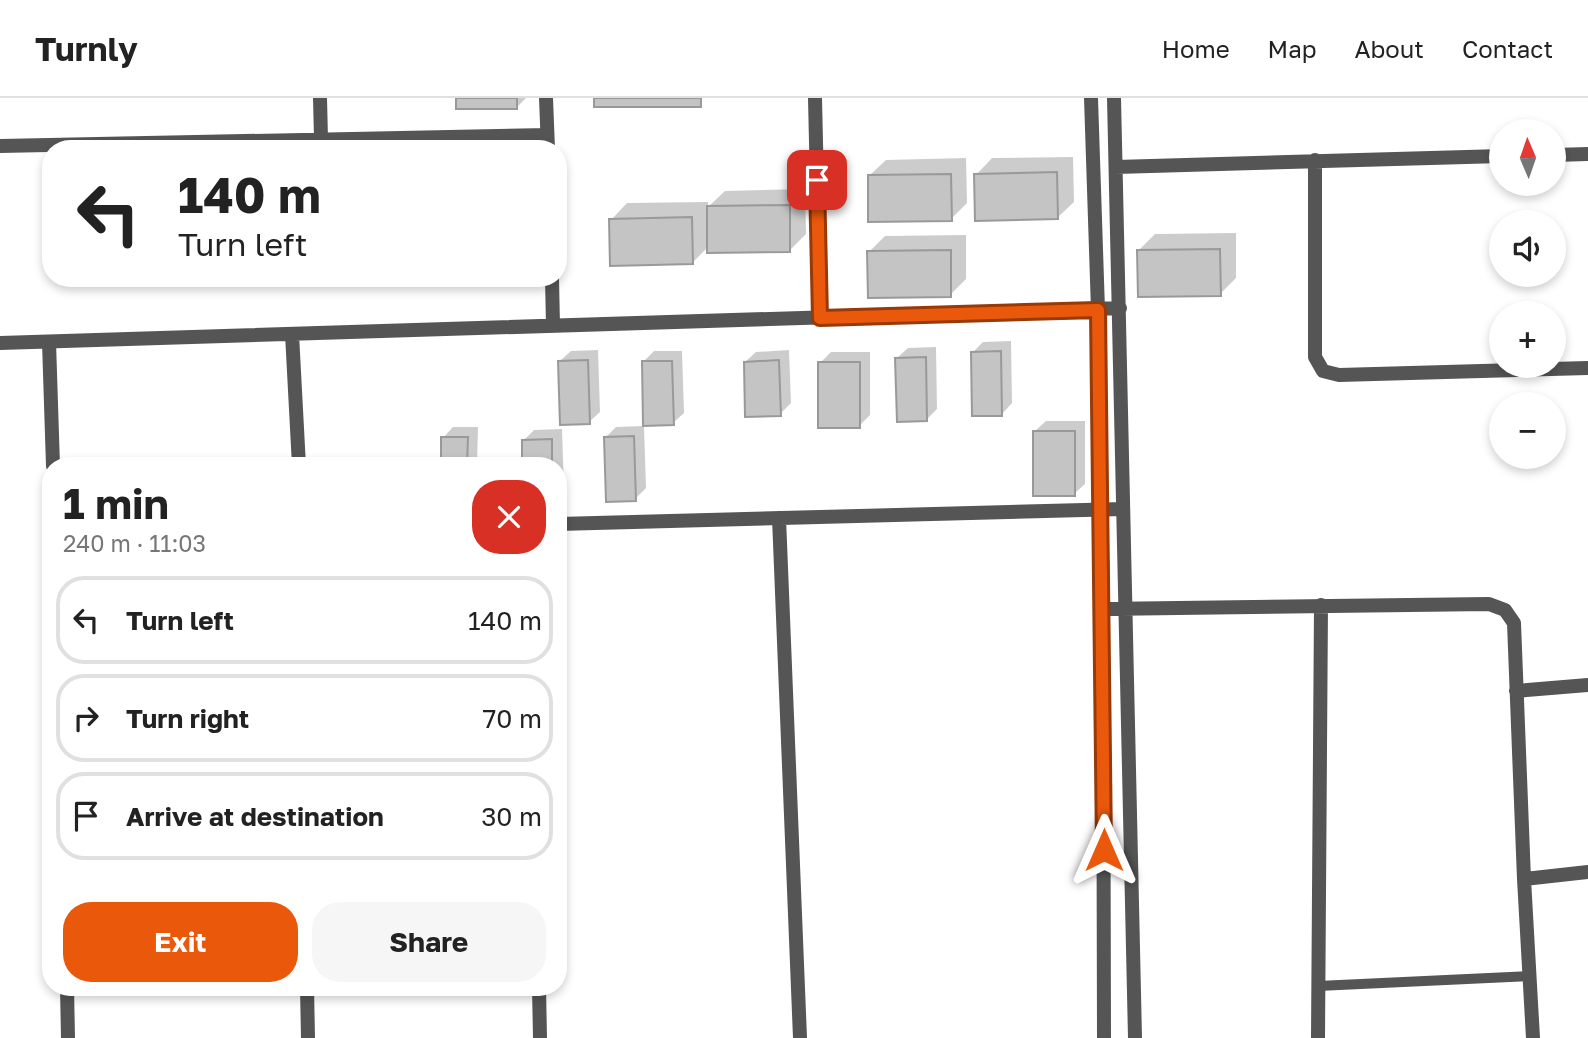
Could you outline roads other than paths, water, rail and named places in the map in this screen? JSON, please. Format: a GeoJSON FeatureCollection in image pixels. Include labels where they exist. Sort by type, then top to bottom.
{"type":"FeatureCollection","features":[{"type":"Feature","properties":{"kind":"street"},"geometry":{"type":"LineString","coordinates":[[320,98],[321,138]]}},
{"type":"Feature","properties":{"kind":"street"},"geometry":{"type":"LineString","coordinates":[[546,98],[548,140]]}},
{"type":"Feature","properties":{"kind":"street"},"geometry":{"type":"LineString","coordinates":[[815,98],[820,318]]}},
{"type":"Feature","properties":{"kind":"street"},"geometry":{"type":"LineString","coordinates":[[1091,98],[1103,609],[1104,1038]]}},
{"type":"Feature","properties":{"kind":"street"},"geometry":{"type":"LineString","coordinates":[[1114,98],[1135,1038]]}},
{"type":"Feature","properties":{"kind":"street"},"geometry":{"type":"LineString","coordinates":[[241,140],[434,140]]}},
{"type":"Feature","properties":{"kind":"street"},"geometry":{"type":"LineString","coordinates":[[0,146],[42,145]]}},
{"type":"Feature","properties":{"kind":"street"},"geometry":{"type":"LineString","coordinates":[[1566,155],[1588,154]]}},
{"type":"Feature","properties":{"kind":"street"},"geometry":{"type":"LineString","coordinates":[[1116,167],[1489,156]]}},
{"type":"Feature","properties":{"kind":"street"},"geometry":{"type":"LineString","coordinates":[[1315,160],[1315,357],[1324,371],[1339,375],[1588,368]]}},
{"type":"Feature","properties":{"kind":"street"},"geometry":{"type":"LineString","coordinates":[[552,287],[553,326]]}},
{"type":"Feature","properties":{"kind":"street"},"geometry":{"type":"LineString","coordinates":[[0,343],[1120,308]]}},
{"type":"Feature","properties":{"kind":"street"},"geometry":{"type":"LineString","coordinates":[[292,334],[299,457]]}},
{"type":"Feature","properties":{"kind":"street"},"geometry":{"type":"LineString","coordinates":[[50,342],[53,457]]}},
{"type":"Feature","properties":{"kind":"street"},"geometry":{"type":"LineString","coordinates":[[567,524],[1123,509]]}},
{"type":"Feature","properties":{"kind":"street"},"geometry":{"type":"LineString","coordinates":[[779,518],[800,1038]]}},
{"type":"Feature","properties":{"kind":"street"},"geometry":{"type":"LineString","coordinates":[[1103,609],[1489,604],[1505,610],[1514,623],[1533,1038]]}},
{"type":"Feature","properties":{"kind":"street"},"geometry":{"type":"LineString","coordinates":[[1318,1038],[1321,605]]}},
{"type":"Feature","properties":{"kind":"street"},"geometry":{"type":"LineString","coordinates":[[1516,691],[1588,685]]}},
{"type":"Feature","properties":{"kind":"street"},"geometry":{"type":"LineString","coordinates":[[1524,879],[1588,872]]}},
{"type":"Feature","properties":{"kind":"street"},"geometry":{"type":"LineString","coordinates":[[67,996],[68,1038]]}},
{"type":"Feature","properties":{"kind":"street"},"geometry":{"type":"LineString","coordinates":[[307,996],[308,1038]]}},
{"type":"Feature","properties":{"kind":"street"},"geometry":{"type":"LineString","coordinates":[[540,996],[540,1038]]}},
{"type":"Feature","properties":{"kind":"lane"},"geometry":{"type":"LineString","coordinates":[[1318,986],[1530,976]]}}]}
